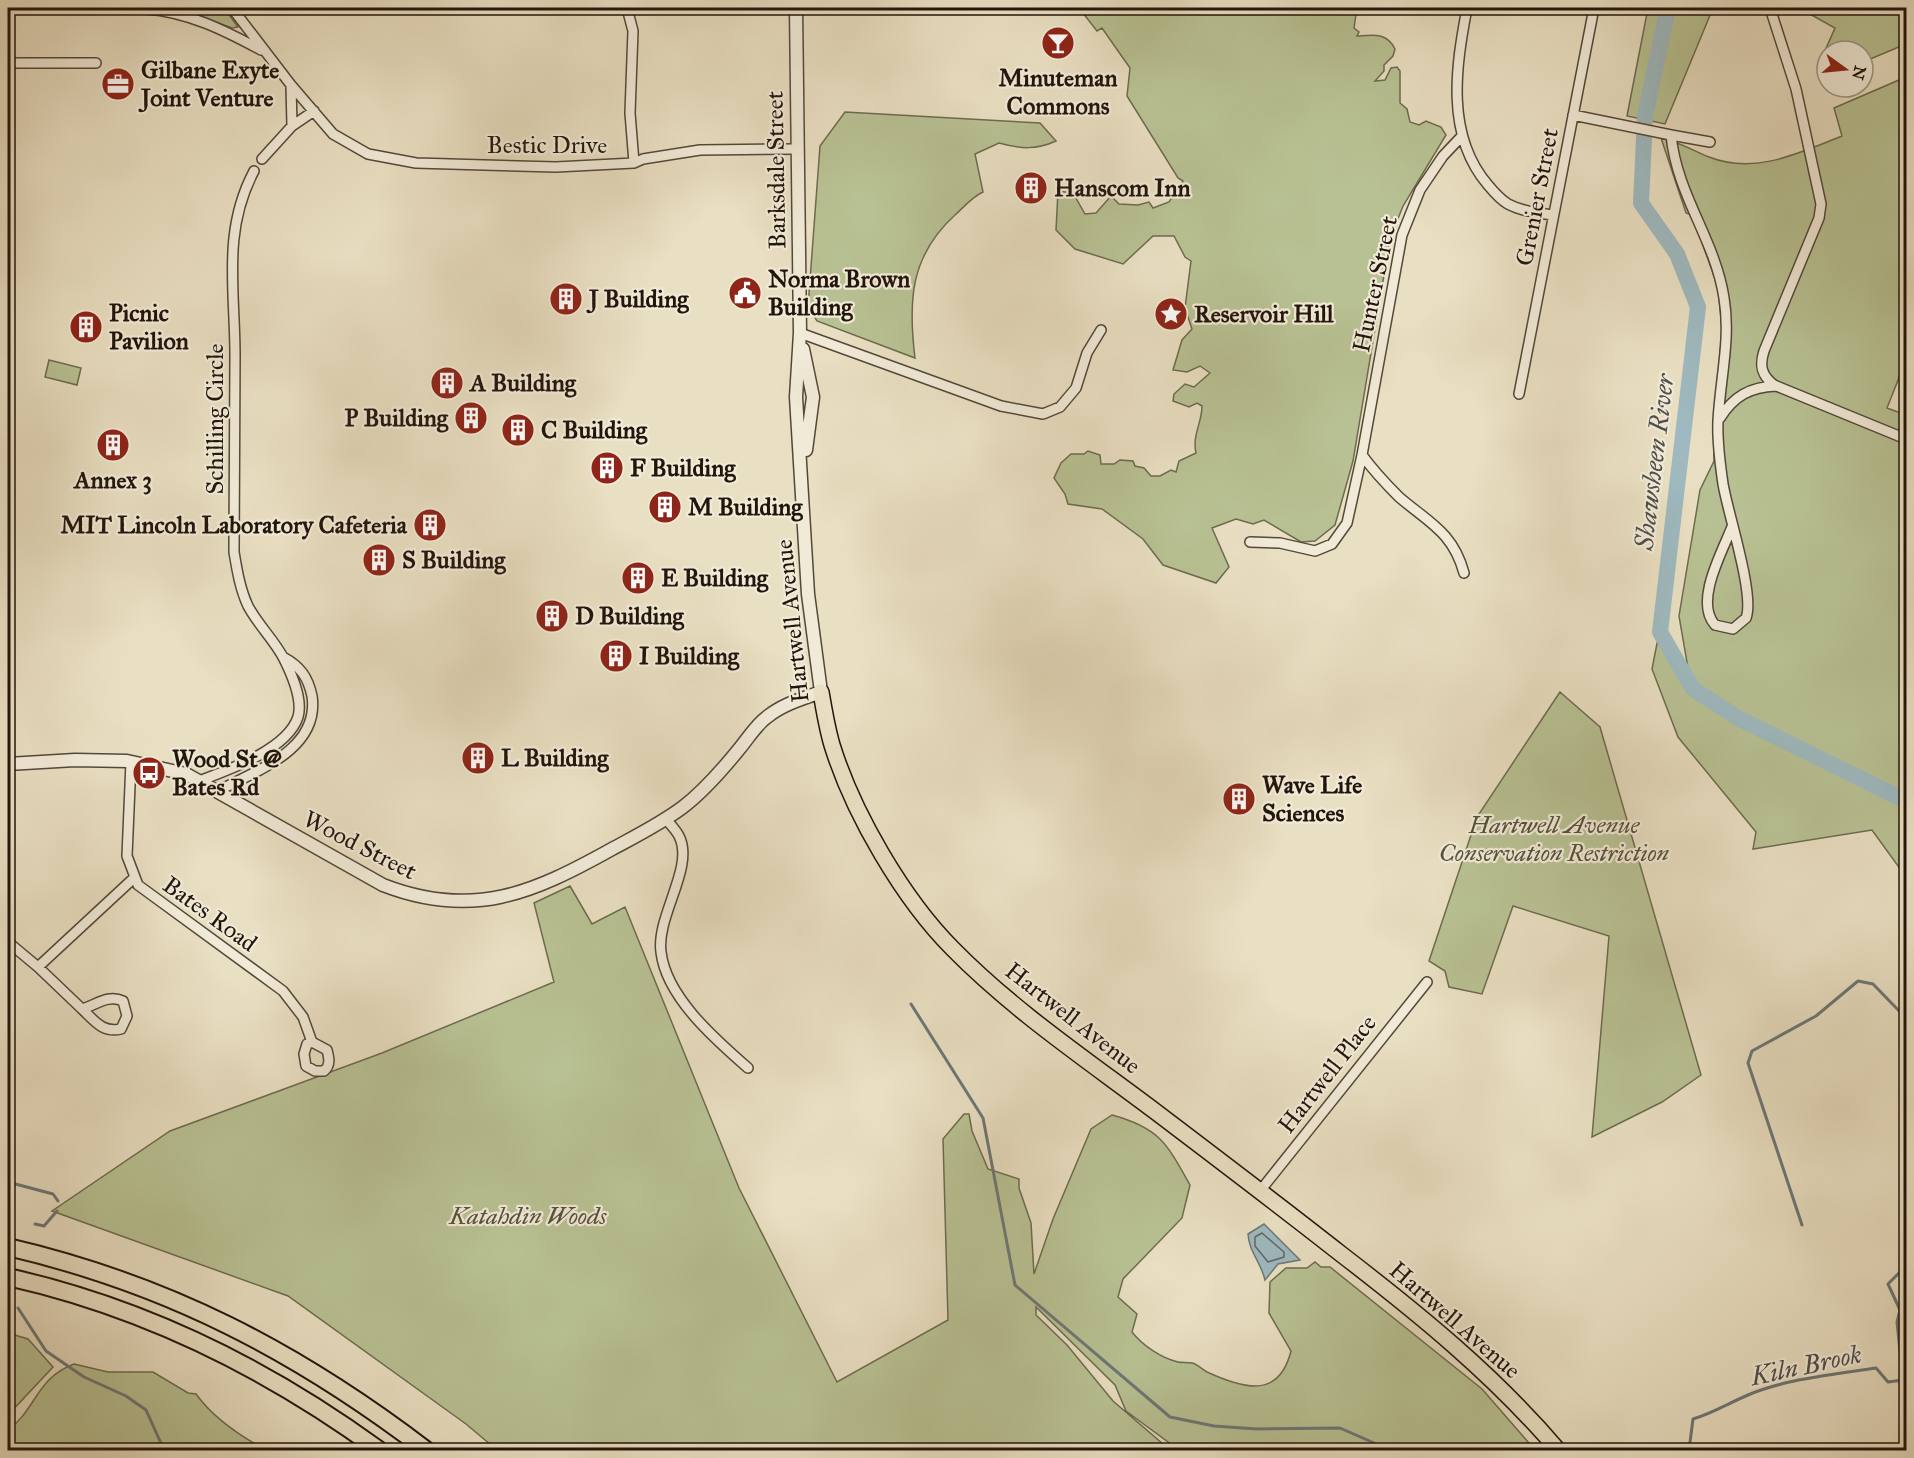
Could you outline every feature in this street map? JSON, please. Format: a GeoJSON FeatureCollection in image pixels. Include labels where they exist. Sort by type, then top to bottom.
{"type":"FeatureCollection","features":[{"type":"Feature","properties":{"kind":"highway"},"geometry":{"type":"LineString","coordinates":[[8,1247],[115,1278],[219,1319],[338,1386],[426,1450]]}},
{"type":"Feature","properties":{"kind":"highway"},"geometry":{"type":"LineString","coordinates":[[8,1277],[87,1299],[210,1348],[311,1404],[379,1450]]}},
{"type":"Feature","properties":{"kind":"main road","name":"Hartwell Avenue"},"geometry":{"type":"LineString","coordinates":[[821,692],[832,746],[885,861],[916,905],[952,949],[1025,1013],[1260,1191],[1447,1338],[1494,1381],[1558,1450]]}},
{"type":"Feature","properties":{"kind":"street","name":"Bestic Drive"},"geometry":{"type":"LineString","coordinates":[[232,8],[291,85],[333,134],[378,157],[416,164],[556,167],[634,164],[643,159],[700,150],[796,149]]}},
{"type":"Feature","properties":{"kind":"street"},"geometry":{"type":"LineString","coordinates":[[627,8],[633,31],[630,112],[634,164]]}},
{"type":"Feature","properties":{"kind":"street","name":"Barksdale Street"},"geometry":{"type":"LineString","coordinates":[[796,8],[800,333],[796,397]]}},
{"type":"Feature","properties":{"kind":"street"},"geometry":{"type":"LineString","coordinates":[[1467,8],[1458,50],[1457,81],[1461,137],[1479,175],[1508,204],[1553,216]]}},
{"type":"Feature","properties":{"kind":"street","name":"Grenier Street"},"geometry":{"type":"LineString","coordinates":[[1519,394],[1594,8]]}},
{"type":"Feature","properties":{"kind":"street"},"geometry":{"type":"LineString","coordinates":[[1770,8],[1796,89],[1821,204],[1819,218],[1761,359],[1763,374],[1776,386],[1906,439]]}},
{"type":"Feature","properties":{"kind":"street"},"geometry":{"type":"LineString","coordinates":[[146,9],[168,11],[194,18],[266,52]]}},
{"type":"Feature","properties":{"kind":"street"},"geometry":{"type":"LineString","coordinates":[[8,63],[96,63]]}},
{"type":"Feature","properties":{"kind":"street"},"geometry":{"type":"LineString","coordinates":[[291,85],[292,126]]}},
{"type":"Feature","properties":{"kind":"street"},"geometry":{"type":"LineString","coordinates":[[262,159],[292,126],[314,111]]}},
{"type":"Feature","properties":{"kind":"street"},"geometry":{"type":"LineString","coordinates":[[1573,115],[1710,142]]}},
{"type":"Feature","properties":{"kind":"street"},"geometry":{"type":"LineString","coordinates":[[1671,135],[1677,172],[1710,249],[1724,299],[1726,348],[1718,420],[1718,451],[1749,602],[1746,618],[1733,629],[1715,625],[1708,614],[1707,604],[1712,578],[1732,527]]}},
{"type":"Feature","properties":{"kind":"street","name":"Hunter Street"},"geometry":{"type":"LineString","coordinates":[[1250,542],[1280,543],[1315,551],[1332,544],[1347,523],[1362,455],[1402,235],[1420,190],[1443,156],[1461,137]]}},
{"type":"Feature","properties":{"kind":"street","name":"Schilling Circle"},"geometry":{"type":"LineString","coordinates":[[199,781],[262,753],[291,730],[298,716],[299,700],[283,657],[247,604],[238,576],[234,552],[235,354],[232,252],[241,195],[254,171]]}},
{"type":"Feature","properties":{"kind":"street"},"geometry":{"type":"LineString","coordinates":[[800,333],[1001,406],[1043,414],[1060,407],[1076,388],[1087,353],[1101,330]]}},
{"type":"Feature","properties":{"kind":"street","name":"Barksdale Street"},"geometry":{"type":"LineString","coordinates":[[800,333],[813,397]]}},
{"type":"Feature","properties":{"kind":"street"},"geometry":{"type":"LineString","coordinates":[[1718,420],[1726,408],[1742,394],[1764,386],[1776,386]]}},
{"type":"Feature","properties":{"kind":"street","name":"Hartwell Avenue"},"geometry":{"type":"LineString","coordinates":[[796,397],[808,594],[821,692]]}},
{"type":"Feature","properties":{"kind":"street","name":"Hartwell Avenue"},"geometry":{"type":"LineString","coordinates":[[802,473],[813,397]]}},
{"type":"Feature","properties":{"kind":"street"},"geometry":{"type":"LineString","coordinates":[[1362,455],[1400,497],[1438,526],[1459,555],[1464,573]]}},
{"type":"Feature","properties":{"kind":"street","name":"Schilling Circle"},"geometry":{"type":"LineString","coordinates":[[218,791],[278,760],[295,746],[306,732],[311,718],[312,700],[309,684],[302,670],[283,657]]}},
{"type":"Feature","properties":{"kind":"street","name":"Wood Street"},"geometry":{"type":"LineString","coordinates":[[8,764],[75,760],[131,762],[186,774],[358,872],[412,896],[438,901],[485,900],[539,887],[596,858],[683,807],[706,785],[765,718],[777,710],[821,692]]}},
{"type":"Feature","properties":{"kind":"street","name":"Bates Road"},"geometry":{"type":"LineString","coordinates":[[131,762],[127,856],[138,885],[152,898],[283,991],[303,1017],[312,1042]]}},
{"type":"Feature","properties":{"kind":"street"},"geometry":{"type":"LineString","coordinates":[[665,818],[680,838],[682,863],[677,887],[660,932],[661,954],[669,978],[691,1012],[748,1068]]}},
{"type":"Feature","properties":{"kind":"street"},"geometry":{"type":"LineString","coordinates":[[38,967],[135,877]]}},
{"type":"Feature","properties":{"kind":"street"},"geometry":{"type":"LineString","coordinates":[[8,942],[38,967],[96,1024],[112,1031],[121,1029],[128,1016],[123,1001],[117,998],[82,1009]]}},
{"type":"Feature","properties":{"kind":"street","name":"Hartwell Place"},"geometry":{"type":"LineString","coordinates":[[1260,1191],[1427,982]]}},
{"type":"Feature","properties":{"kind":"green space"},"geometry":{"type":"Polygon","coordinates":[[[177,8],[224,8],[238,27],[232,28],[177,8]]]}},
{"type":"Feature","properties":{"kind":"green space"},"geometry":{"type":"Polygon","coordinates":[[[1079,8],[1360,8],[1356,14],[1354,28],[1359,32],[1357,36],[1384,37],[1395,49],[1393,56],[1384,65],[1384,71],[1375,81],[1385,80],[1391,68],[1397,67],[1400,71],[1400,103],[1407,109],[1410,122],[1419,125],[1426,121],[1441,127],[1446,135],[1403,206],[1390,239],[1353,461],[1335,525],[1315,541],[1301,542],[1264,520],[1253,524],[1236,519],[1212,528],[1229,567],[1216,583],[1163,565],[1143,539],[1102,509],[1068,504],[1065,494],[1054,478],[1061,463],[1071,454],[1084,454],[1088,451],[1100,455],[1101,464],[1114,464],[1120,460],[1133,461],[1135,466],[1144,468],[1151,476],[1160,476],[1171,470],[1176,472],[1179,461],[1196,453],[1195,440],[1202,406],[1197,403],[1189,407],[1173,401],[1174,394],[1185,384],[1194,387],[1210,373],[1200,366],[1187,372],[1173,370],[1182,340],[1192,329],[1185,308],[1191,261],[1185,257],[1174,236],[1153,236],[1123,264],[1075,249],[1056,230],[1058,191],[1073,193],[1085,214],[1096,213],[1111,196],[1119,204],[1138,205],[1149,202],[1153,208],[1169,202],[1183,181],[1178,178],[1127,96],[1130,68],[1102,28],[1097,31],[1079,8]]]}},
{"type":"Feature","properties":{"kind":"green space"},"geometry":{"type":"Polygon","coordinates":[[[1648,8],[1713,8],[1665,124],[1627,116],[1648,8]]]}},
{"type":"Feature","properties":{"kind":"green space"},"geometry":{"type":"Polygon","coordinates":[[[1799,8],[1906,8],[1906,44],[1875,57],[1875,39],[1830,39],[1835,28],[1799,8]]]}},
{"type":"Feature","properties":{"kind":"green space"},"geometry":{"type":"Polygon","coordinates":[[[1906,77],[1906,360],[1887,408],[1906,415],[1906,877],[1872,830],[1753,849],[1756,832],[1678,737],[1652,669],[1662,618],[1683,671],[1688,668],[1679,616],[1700,490],[1714,461],[1714,421],[1722,330],[1718,287],[1692,215],[1686,213],[1661,138],[1726,162],[1743,164],[1777,160],[1842,136],[1834,108],[1855,99],[1875,99],[1875,90],[1906,77]]]}},
{"type":"Feature","properties":{"kind":"green space"},"geometry":{"type":"Polygon","coordinates":[[[845,112],[1040,123],[1056,141],[1028,148],[999,143],[975,154],[983,192],[968,202],[940,231],[921,263],[915,281],[912,317],[915,358],[817,321],[808,307],[820,146],[845,112]]]}},
{"type":"Feature","properties":{"kind":"green space"},"geometry":{"type":"Polygon","coordinates":[[[49,360],[81,368],[77,385],[45,377],[49,360]]]}},
{"type":"Feature","properties":{"kind":"green space","name":"Hartwell Avenue Conservation Restriction"},"geometry":{"type":"Polygon","coordinates":[[[1560,692],[1600,727],[1701,1075],[1662,1102],[1592,1137],[1609,936],[1513,906],[1482,994],[1449,987],[1445,971],[1429,961],[1477,817],[1560,692]]]}},
{"type":"Feature","properties":{"kind":"green space","name":"Katahdin Woods"},"geometry":{"type":"Polygon","coordinates":[[[570,886],[592,924],[625,907],[739,1188],[837,1382],[948,1320],[943,1139],[964,1114],[969,1114],[972,1131],[988,1169],[1019,1179],[1019,1188],[1031,1223],[1034,1274],[1053,1219],[1091,1129],[1112,1115],[1152,1132],[1168,1148],[1190,1185],[1182,1218],[1123,1279],[1118,1297],[1137,1314],[1132,1332],[1146,1346],[1165,1357],[1178,1362],[1194,1364],[1234,1383],[1258,1386],[1269,1383],[1278,1377],[1291,1351],[1269,1313],[1270,1282],[1286,1268],[1307,1268],[1315,1262],[1321,1267],[1330,1267],[1482,1389],[1535,1450],[1179,1450],[1126,1411],[1115,1385],[1036,1307],[1036,1315],[1067,1345],[1113,1401],[1170,1450],[497,1450],[466,1424],[288,1296],[52,1211],[170,1131],[382,1053],[554,982],[534,903],[570,886]]]}},
{"type":"Feature","properties":{"kind":"green space"},"geometry":{"type":"Polygon","coordinates":[[[8,1333],[28,1339],[53,1367],[8,1415],[8,1333]]]}},
{"type":"Feature","properties":{"kind":"green space"},"geometry":{"type":"Polygon","coordinates":[[[74,1364],[108,1372],[153,1372],[188,1393],[196,1394],[228,1426],[266,1450],[8,1450],[8,1430],[25,1413],[52,1377],[74,1364]]]}},
{"type":"Feature","properties":{"kind":"water"},"geometry":{"type":"Polygon","coordinates":[[[1264,1224],[1300,1260],[1278,1264],[1265,1280],[1248,1234],[1264,1224]]]}},
{"type":"Feature","properties":{"kind":"waterway","name":"Shawsheen River"},"geometry":{"type":"LineString","coordinates":[[1668,8],[1645,116],[1641,203],[1677,254],[1698,307],[1660,632],[1693,689],[1738,718],[1906,801]]}},
{"type":"Feature","properties":{"kind":"waterway"},"geometry":{"type":"LineString","coordinates":[[1802,1225],[1748,1063],[1752,1051],[1816,1016],[1858,981],[1873,984],[1906,1018]]}},
{"type":"Feature","properties":{"kind":"waterway"},"geometry":{"type":"LineString","coordinates":[[911,1004],[983,1118],[1015,1285],[1170,1417],[1214,1426],[1257,1429],[1340,1428],[1390,1450]]}},
{"type":"Feature","properties":{"kind":"waterway"},"geometry":{"type":"LineString","coordinates":[[8,1182],[53,1194],[58,1201]]}},
{"type":"Feature","properties":{"kind":"waterway"},"geometry":{"type":"LineString","coordinates":[[35,1224],[44,1226],[57,1211]]}},
{"type":"Feature","properties":{"kind":"waterway","name":"Kiln Brook"},"geometry":{"type":"LineString","coordinates":[[1689,1450],[1693,1419],[1762,1389],[1811,1378],[1876,1368],[1888,1382],[1903,1380],[1897,1322],[1900,1310],[1888,1284],[1906,1266]]}},
{"type":"Feature","properties":{"kind":"waterway"},"geometry":{"type":"LineString","coordinates":[[18,1308],[46,1351],[84,1377],[126,1396],[146,1410],[164,1450]]}},
{"type":"Feature","properties":{"kind":"place","name":"Minuteman Commons"},"geometry":{"type":"Point","coordinates":[1058,43]}},
{"type":"Feature","properties":{"kind":"place","name":"Gilbane Exyte Joint Venture"},"geometry":{"type":"Point","coordinates":[118,84]}},
{"type":"Feature","properties":{"kind":"place","name":"Hanscom Inn"},"geometry":{"type":"Point","coordinates":[1031,188]}},
{"type":"Feature","properties":{"kind":"place","name":"Norma Brown Building"},"geometry":{"type":"Point","coordinates":[745,293]}},
{"type":"Feature","properties":{"kind":"place","name":"J Building"},"geometry":{"type":"Point","coordinates":[566,299]}},
{"type":"Feature","properties":{"kind":"place","name":"Reservoir Hill"},"geometry":{"type":"Point","coordinates":[1171,314]}},
{"type":"Feature","properties":{"kind":"place","name":"Picnic Pavilion"},"geometry":{"type":"Point","coordinates":[86,327]}},
{"type":"Feature","properties":{"kind":"place","name":"A Building"},"geometry":{"type":"Point","coordinates":[447,383]}},
{"type":"Feature","properties":{"kind":"place","name":"P Building"},"geometry":{"type":"Point","coordinates":[471,418]}},
{"type":"Feature","properties":{"kind":"place","name":"C Building"},"geometry":{"type":"Point","coordinates":[518,430]}},
{"type":"Feature","properties":{"kind":"place","name":"Annex 3"},"geometry":{"type":"Point","coordinates":[113,445]}},
{"type":"Feature","properties":{"kind":"place","name":"F Building"},"geometry":{"type":"Point","coordinates":[607,468]}},
{"type":"Feature","properties":{"kind":"place","name":"M Building"},"geometry":{"type":"Point","coordinates":[665,507]}},
{"type":"Feature","properties":{"kind":"place","name":"MIT Lincoln Laboratory Cafeteria"},"geometry":{"type":"Point","coordinates":[430,525]}},
{"type":"Feature","properties":{"kind":"place","name":"S Building"},"geometry":{"type":"Point","coordinates":[379,560]}},
{"type":"Feature","properties":{"kind":"place","name":"E Building"},"geometry":{"type":"Point","coordinates":[638,578]}},
{"type":"Feature","properties":{"kind":"place","name":"D Building"},"geometry":{"type":"Point","coordinates":[552,616]}},
{"type":"Feature","properties":{"kind":"place","name":"I Building"},"geometry":{"type":"Point","coordinates":[616,656]}},
{"type":"Feature","properties":{"kind":"place","name":"L Building"},"geometry":{"type":"Point","coordinates":[478,758]}},
{"type":"Feature","properties":{"kind":"place","name":"Wood St @ Bates Rd"},"geometry":{"type":"Point","coordinates":[149,773]}},
{"type":"Feature","properties":{"kind":"place","name":"Wave Life Sciences"},"geometry":{"type":"Point","coordinates":[1239,799]}}]}
